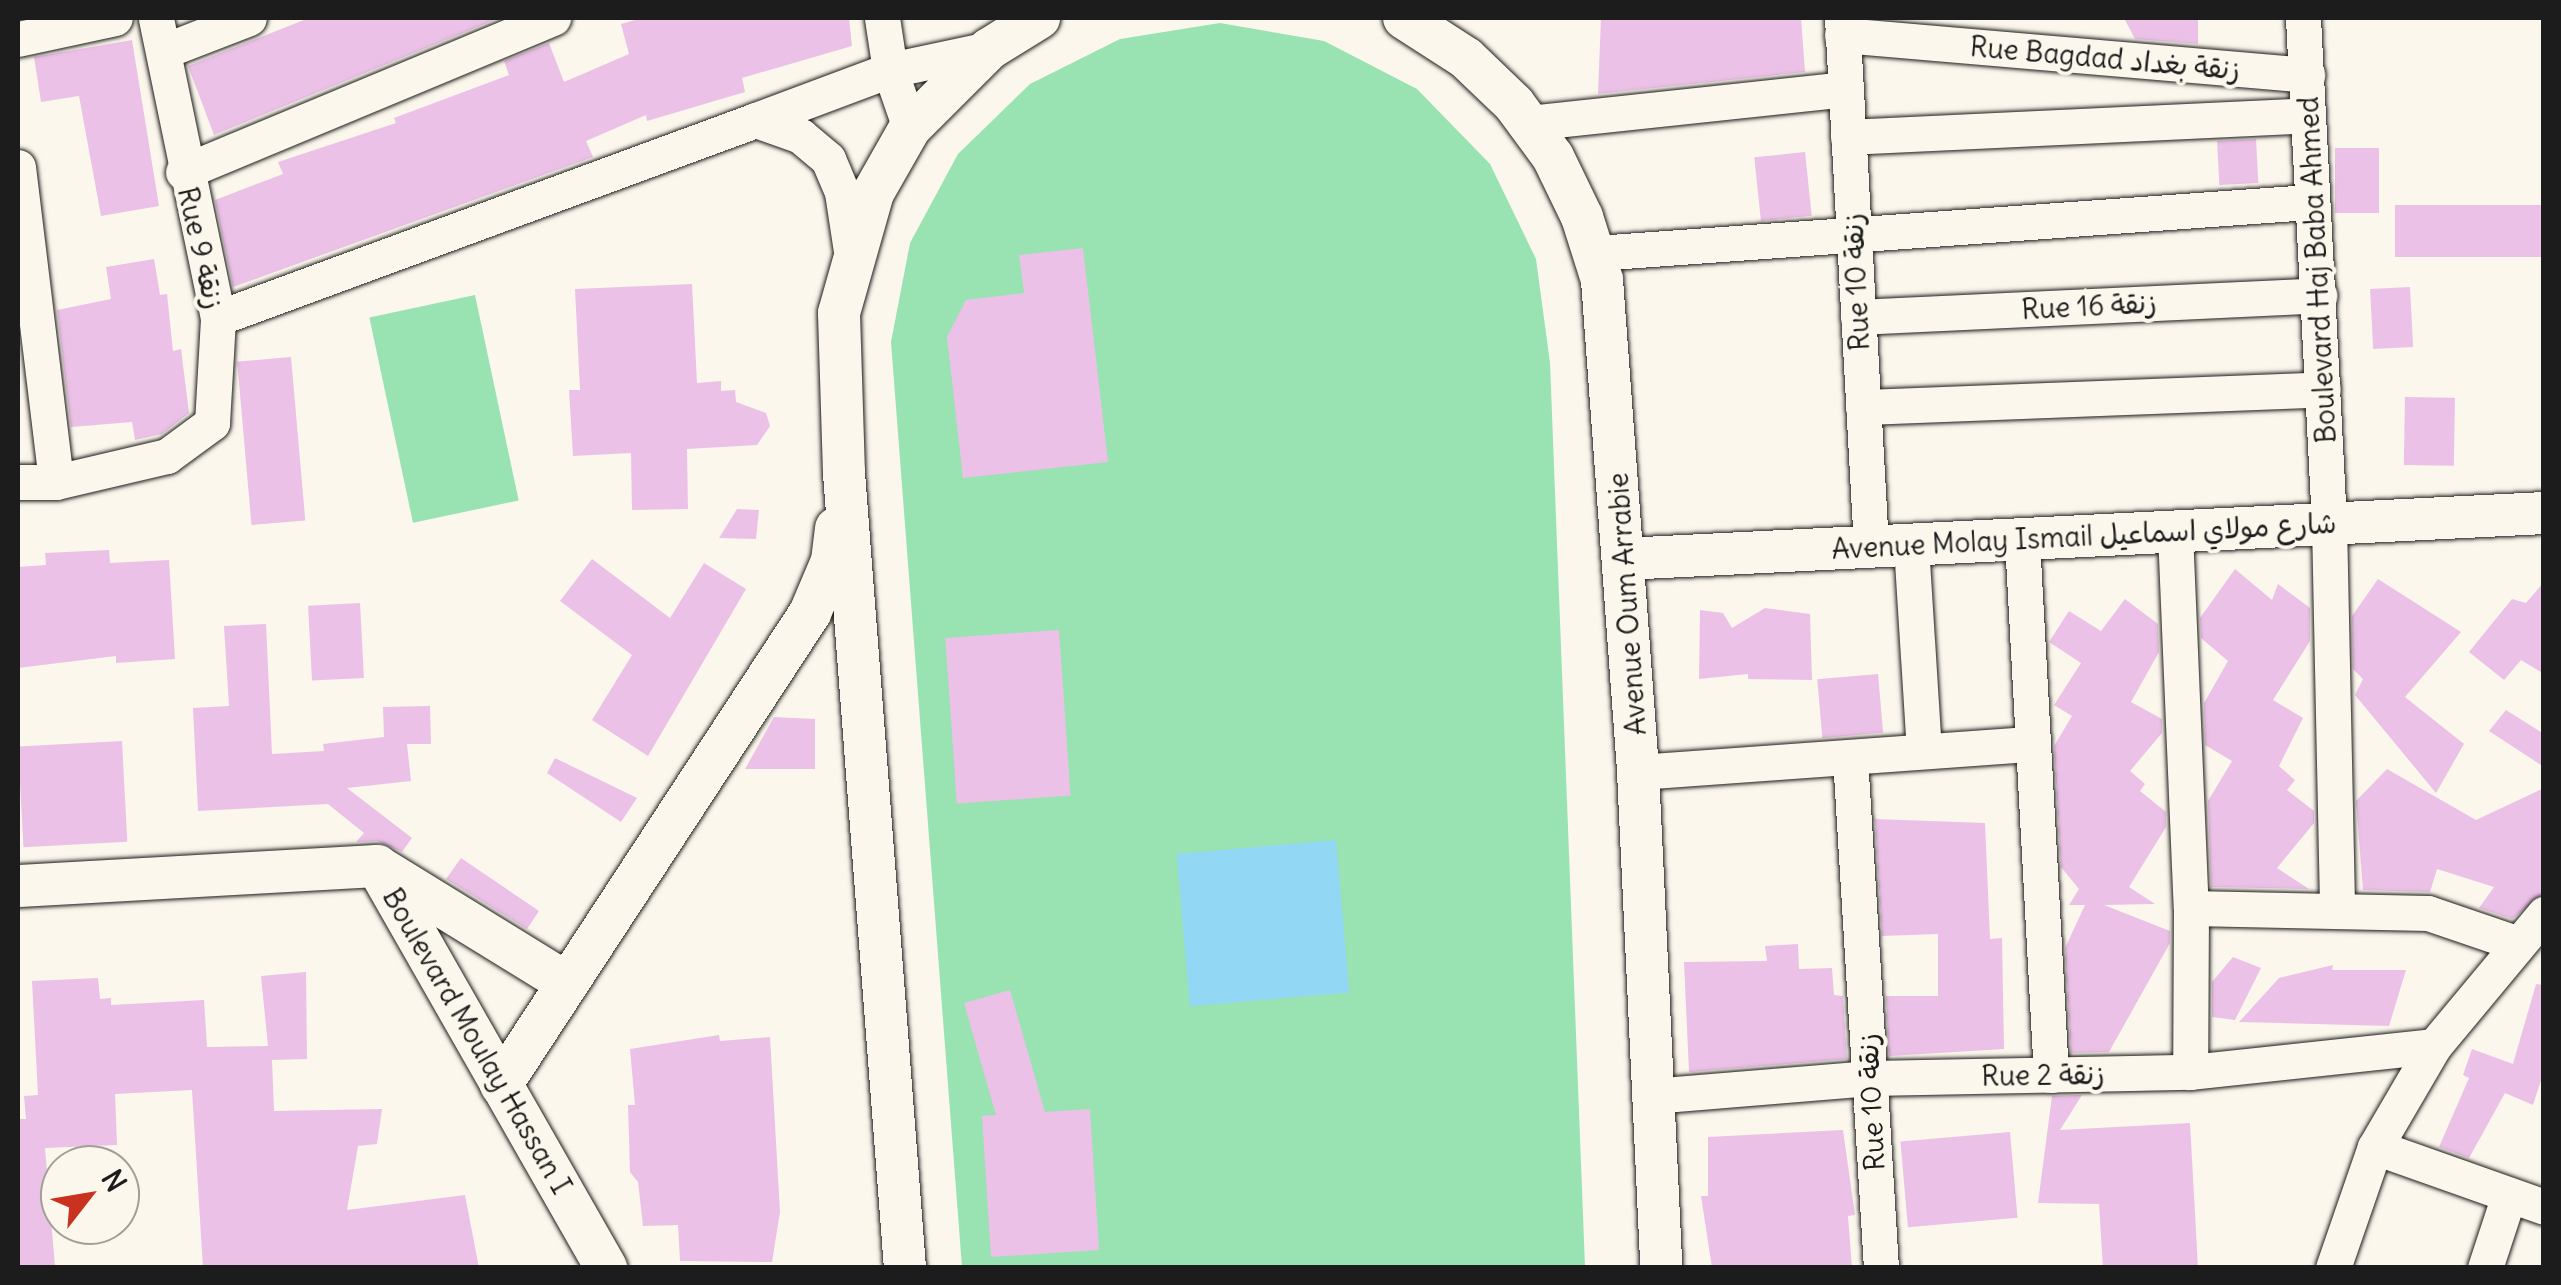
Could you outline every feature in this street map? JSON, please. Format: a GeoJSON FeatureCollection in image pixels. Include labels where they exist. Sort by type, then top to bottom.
{"type":"FeatureCollection","features":[{"type":"Feature","properties":{"kind":"street"},"geometry":{"type":"LineString","coordinates":[[18,39],[115,18]]}},
{"type":"Feature","properties":{"kind":"street"},"geometry":{"type":"LineString","coordinates":[[160,34],[248,18]]}},
{"type":"Feature","properties":{"kind":"street"},"geometry":{"type":"LineString","coordinates":[[183,172],[553,18]]}},
{"type":"Feature","properties":{"kind":"street"},"geometry":{"type":"LineString","coordinates":[[882,18],[890,70],[910,128]]}},
{"type":"Feature","properties":{"kind":"street"},"geometry":{"type":"LineString","coordinates":[[906,1268],[844,474],[840,312],[852,251],[873,193],[910,128],[989,49],[1039,18]]}},
{"type":"Feature","properties":{"kind":"street","name":"Avenue Oum Arrabie"},"geometry":{"type":"LineString","coordinates":[[1404,18],[1466,58],[1528,122],[1553,157],[1596,254],[1610,344],[1638,772],[1661,1268]]}},
{"type":"Feature","properties":{"kind":"street","name":"Boulevard Haj Baba Ahmed"},"geometry":{"type":"LineString","coordinates":[[2302,18],[2329,524],[2337,908]]}},
{"type":"Feature","properties":{"kind":"street","name":"Rue Bagdad زنقة بغداد"},"geometry":{"type":"LineString","coordinates":[[1842,26],[2307,75]]}},
{"type":"Feature","properties":{"kind":"street","name":"Rue 10 زنقة"},"geometry":{"type":"LineString","coordinates":[[1842,26],[1863,407],[1891,545],[1924,751]]}},
{"type":"Feature","properties":{"kind":"street","name":"Rue 9 زنقة"},"geometry":{"type":"LineString","coordinates":[[56,482],[167,456],[212,423],[219,395],[218,318],[183,172],[160,34]]}},
{"type":"Feature","properties":{"kind":"street"},"geometry":{"type":"LineString","coordinates":[[218,318],[890,70],[989,49]]}},
{"type":"Feature","properties":{"kind":"street"},"geometry":{"type":"LineString","coordinates":[[1528,122],[1845,90]]}},
{"type":"Feature","properties":{"kind":"street"},"geometry":{"type":"LineString","coordinates":[[1848,137],[2307,115]]}},
{"type":"Feature","properties":{"kind":"street"},"geometry":{"type":"LineString","coordinates":[[756,120],[801,136],[828,159],[842,192],[852,251]]}},
{"type":"Feature","properties":{"kind":"street"},"geometry":{"type":"LineString","coordinates":[[18,168],[56,482],[18,482]]}},
{"type":"Feature","properties":{"kind":"street"},"geometry":{"type":"LineString","coordinates":[[1596,254],[2310,202]]}},
{"type":"Feature","properties":{"kind":"street","name":"Rue 16 زنقة"},"geometry":{"type":"LineString","coordinates":[[1858,317],[2319,296]]}},
{"type":"Feature","properties":{"kind":"street"},"geometry":{"type":"LineString","coordinates":[[1863,407],[2323,389]]}},
{"type":"Feature","properties":{"kind":"street"},"geometry":{"type":"LineString","coordinates":[[501,1086],[810,613],[832,561],[844,474]]}},
{"type":"Feature","properties":{"kind":"street","name":"Avenue Molay Ismail شارع مولاي اسماعيل"},"geometry":{"type":"LineString","coordinates":[[1624,558],[2544,513]]}},
{"type":"Feature","properties":{"kind":"street"},"geometry":{"type":"LineString","coordinates":[[2174,532],[2192,908],[2190,1072]]}},
{"type":"Feature","properties":{"kind":"street"},"geometry":{"type":"LineString","coordinates":[[2022,540],[2051,1075]]}},
{"type":"Feature","properties":{"kind":"street"},"geometry":{"type":"LineString","coordinates":[[1638,772],[2032,744]]}},
{"type":"Feature","properties":{"kind":"street","name":"Rue 10 زنقة"},"geometry":{"type":"LineString","coordinates":[[1850,757],[1881,1268]]}},
{"type":"Feature","properties":{"kind":"street"},"geometry":{"type":"LineString","coordinates":[[377,866],[566,984]]}},
{"type":"Feature","properties":{"kind":"street","name":"Boulevard Moulay Hassan I"},"geometry":{"type":"LineString","coordinates":[[18,886],[377,866],[606,1268]]}},
{"type":"Feature","properties":{"kind":"street"},"geometry":{"type":"LineString","coordinates":[[2192,908],[2337,908],[2428,913],[2516,944]]}},
{"type":"Feature","properties":{"kind":"street"},"geometry":{"type":"LineString","coordinates":[[2333,1268],[2375,1147],[2434,1046],[2544,914]]}},
{"type":"Feature","properties":{"kind":"street","name":"Rue 2 زنقة"},"geometry":{"type":"LineString","coordinates":[[1651,1096],[1870,1078],[2190,1072],[2434,1046]]}},
{"type":"Feature","properties":{"kind":"street"},"geometry":{"type":"LineString","coordinates":[[2375,1147],[2544,1207]]}},
{"type":"Feature","properties":{"kind":"street"},"geometry":{"type":"LineString","coordinates":[[2485,1268],[2509,1195]]}},
{"type":"Feature","properties":{"kind":"green space"},"geometry":{"type":"Polygon","coordinates":[[[1220,23],[1324,41],[1417,89],[1490,164],[1536,259],[1550,363],[1585,1267],[962,1267],[891,342],[910,243],[958,154],[1030,84],[1120,39],[1220,23]]]}},
{"type":"Feature","properties":{"kind":"green space"},"geometry":{"type":"Polygon","coordinates":[[[475,295],[519,500],[413,523],[369,317],[475,295]]]}},
{"type":"Feature","properties":{"kind":"water"},"geometry":{"type":"Polygon","coordinates":[[[1336,840],[1349,992],[1190,1006],[1177,854],[1336,840]]]}},
{"type":"Feature","properties":{"kind":"building"},"geometry":{"type":"Polygon","coordinates":[[[309,18],[499,18],[214,135],[188,66],[309,18]]]}},
{"type":"Feature","properties":{"kind":"building"},"geometry":{"type":"Polygon","coordinates":[[[642,18],[849,18],[852,46],[742,78],[745,92],[647,121],[646,115],[586,141],[593,157],[233,287],[215,200],[283,174],[278,162],[396,123],[394,118],[509,75],[504,61],[549,43],[564,82],[629,54],[621,24],[642,18]]]}},
{"type":"Feature","properties":{"kind":"building"},"geometry":{"type":"Polygon","coordinates":[[[1601,18],[1801,18],[1805,72],[1598,94],[1601,18]]]}},
{"type":"Feature","properties":{"kind":"building"},"geometry":{"type":"Polygon","coordinates":[[[2124,18],[2198,18],[2198,44],[2135,39],[2124,18]]]}},
{"type":"Feature","properties":{"kind":"building"},"geometry":{"type":"Polygon","coordinates":[[[132,40],[159,206],[101,216],[79,96],[41,102],[34,57],[132,40]]]}},
{"type":"Feature","properties":{"kind":"building"},"geometry":{"type":"Polygon","coordinates":[[[2256,139],[2258,183],[2219,185],[2217,141],[2256,139]]]}},
{"type":"Feature","properties":{"kind":"building"},"geometry":{"type":"Polygon","coordinates":[[[2335,148],[2379,148],[2379,213],[2335,213],[2335,148]]]}},
{"type":"Feature","properties":{"kind":"building"},"geometry":{"type":"Polygon","coordinates":[[[1805,152],[1812,216],[1761,221],[1754,157],[1805,152]]]}},
{"type":"Feature","properties":{"kind":"building"},"geometry":{"type":"Polygon","coordinates":[[[2395,205],[2544,205],[2544,257],[2395,257],[2395,205]]]}},
{"type":"Feature","properties":{"kind":"building"},"geometry":{"type":"Polygon","coordinates":[[[1083,248],[1108,462],[963,478],[947,337],[966,300],[1024,293],[1019,255],[1083,248]]]}},
{"type":"Feature","properties":{"kind":"building"},"geometry":{"type":"Polygon","coordinates":[[[154,259],[160,295],[167,294],[173,351],[181,349],[189,413],[162,434],[135,440],[132,422],[71,427],[57,310],[111,299],[106,267],[154,259]]]}},
{"type":"Feature","properties":{"kind":"building"},"geometry":{"type":"Polygon","coordinates":[[[692,284],[697,383],[721,381],[721,391],[735,390],[736,402],[766,413],[770,426],[757,445],[687,449],[688,509],[632,510],[631,453],[573,456],[569,390],[580,390],[575,289],[692,284]]]}},
{"type":"Feature","properties":{"kind":"building"},"geometry":{"type":"Polygon","coordinates":[[[2410,287],[2413,347],[2373,349],[2370,289],[2410,287]]]}},
{"type":"Feature","properties":{"kind":"building"},"geometry":{"type":"Polygon","coordinates":[[[291,357],[305,520],[251,525],[237,362],[291,357]]]}},
{"type":"Feature","properties":{"kind":"building"},"geometry":{"type":"Polygon","coordinates":[[[2405,397],[2455,398],[2454,466],[2404,465],[2405,397]]]}},
{"type":"Feature","properties":{"kind":"building"},"geometry":{"type":"Polygon","coordinates":[[[737,509],[759,510],[756,539],[719,538],[737,509]]]}},
{"type":"Feature","properties":{"kind":"building"},"geometry":{"type":"Polygon","coordinates":[[[109,550],[110,563],[169,560],[175,659],[116,663],[116,656],[18,668],[18,567],[46,565],[45,553],[109,550]]]}},
{"type":"Feature","properties":{"kind":"building"},"geometry":{"type":"Polygon","coordinates":[[[592,559],[670,618],[704,563],[746,589],[648,756],[592,720],[632,655],[560,601],[592,559]]]}},
{"type":"Feature","properties":{"kind":"building"},"geometry":{"type":"Polygon","coordinates":[[[2235,569],[2272,600],[2278,584],[2310,608],[2310,641],[2273,700],[2303,718],[2279,766],[2295,780],[2287,790],[2314,811],[2314,823],[2277,868],[2309,889],[2211,887],[2208,801],[2232,761],[2205,745],[2204,703],[2228,661],[2201,638],[2200,618],[2235,569]]]}},
{"type":"Feature","properties":{"kind":"building"},"geometry":{"type":"Polygon","coordinates":[[[2378,579],[2461,632],[2405,697],[2464,744],[2436,793],[2355,695],[2363,679],[2353,669],[2352,616],[2378,579]]]}},
{"type":"Feature","properties":{"kind":"building"},"geometry":{"type":"Polygon","coordinates":[[[2544,582],[2544,674],[2521,660],[2504,680],[2469,652],[2512,599],[2526,603],[2544,582]]]}},
{"type":"Feature","properties":{"kind":"building"},"geometry":{"type":"Polygon","coordinates":[[[2125,599],[2158,624],[2159,652],[2131,702],[2162,719],[2162,733],[2130,771],[2145,784],[2140,791],[2166,812],[2166,827],[2129,887],[2155,904],[2104,905],[2170,931],[2170,943],[2109,1052],[2071,1053],[2065,948],[2085,905],[2069,905],[2079,889],[2061,867],[2054,746],[2072,716],[2054,705],[2081,663],[2049,642],[2069,611],[2101,631],[2125,599]]]}},
{"type":"Feature","properties":{"kind":"building"},"geometry":{"type":"Polygon","coordinates":[[[360,603],[364,678],[312,681],[308,606],[360,603]]]}},
{"type":"Feature","properties":{"kind":"building"},"geometry":{"type":"Polygon","coordinates":[[[1765,608],[1810,614],[1812,680],[1748,679],[1748,674],[1699,679],[1700,610],[1723,613],[1732,628],[1765,608]]]}},
{"type":"Feature","properties":{"kind":"building"},"geometry":{"type":"Polygon","coordinates":[[[266,624],[272,754],[324,751],[323,744],[384,737],[383,707],[430,706],[431,744],[407,744],[411,781],[347,788],[412,838],[402,852],[377,841],[356,842],[364,833],[328,804],[198,811],[193,708],[229,706],[224,626],[266,624]]]}},
{"type":"Feature","properties":{"kind":"building"},"geometry":{"type":"Polygon","coordinates":[[[1059,630],[1071,796],[957,804],[945,638],[1059,630]]]}},
{"type":"Feature","properties":{"kind":"building"},"geometry":{"type":"Polygon","coordinates":[[[1878,674],[1883,733],[1822,738],[1817,679],[1878,674]]]}},
{"type":"Feature","properties":{"kind":"building"},"geometry":{"type":"Polygon","coordinates":[[[2506,710],[2544,734],[2544,767],[2489,731],[2506,710]]]}},
{"type":"Feature","properties":{"kind":"building"},"geometry":{"type":"Polygon","coordinates":[[[774,717],[815,719],[815,769],[745,769],[774,717]]]}},
{"type":"Feature","properties":{"kind":"building"},"geometry":{"type":"Polygon","coordinates":[[[122,741],[127,842],[23,847],[18,746],[122,741]]]}},
{"type":"Feature","properties":{"kind":"building"},"geometry":{"type":"Polygon","coordinates":[[[555,758],[637,798],[621,822],[547,773],[555,758]]]}},
{"type":"Feature","properties":{"kind":"building"},"geometry":{"type":"Polygon","coordinates":[[[2387,769],[2476,820],[2544,788],[2544,893],[2512,919],[2479,908],[2494,887],[2437,869],[2430,892],[2363,890],[2356,801],[2387,769]]]}},
{"type":"Feature","properties":{"kind":"building"},"geometry":{"type":"Polygon","coordinates":[[[1875,819],[1985,823],[1990,939],[2002,938],[2004,1049],[1889,1056],[1886,996],[1938,996],[1938,934],[1882,936],[1875,819]]]}},
{"type":"Feature","properties":{"kind":"building"},"geometry":{"type":"Polygon","coordinates":[[[461,858],[539,911],[527,929],[446,879],[461,858]]]}},
{"type":"Feature","properties":{"kind":"building"},"geometry":{"type":"Polygon","coordinates":[[[1798,944],[1799,969],[1832,968],[1834,995],[1843,996],[1847,1059],[1689,1072],[1684,962],[1767,961],[1765,946],[1798,944]]]}},
{"type":"Feature","properties":{"kind":"building"},"geometry":{"type":"Polygon","coordinates":[[[2233,957],[2261,968],[2235,1020],[2212,1017],[2212,982],[2233,957]]]}},
{"type":"Feature","properties":{"kind":"building"},"geometry":{"type":"Polygon","coordinates":[[[2333,965],[2332,970],[2406,970],[2389,1026],[2239,1022],[2279,978],[2333,965]]]}},
{"type":"Feature","properties":{"kind":"building"},"geometry":{"type":"Polygon","coordinates":[[[306,972],[307,1059],[272,1060],[274,1111],[382,1109],[377,1144],[358,1146],[347,1210],[465,1195],[479,1268],[203,1268],[192,1090],[115,1094],[117,1145],[40,1145],[40,1245],[53,1245],[55,1266],[18,1268],[18,1119],[26,1119],[24,1096],[38,1095],[32,981],[98,978],[100,999],[111,998],[111,1005],[204,1000],[207,1047],[268,1046],[261,976],[306,972]]]}},
{"type":"Feature","properties":{"kind":"building"},"geometry":{"type":"Polygon","coordinates":[[[2536,984],[2544,985],[2544,1071],[2533,1105],[2505,1093],[2469,1158],[2439,1147],[2469,1078],[2463,1075],[2472,1049],[2513,1064],[2536,984]]]}},
{"type":"Feature","properties":{"kind":"building"},"geometry":{"type":"Polygon","coordinates":[[[1010,990],[1045,1112],[1090,1109],[1099,1250],[991,1257],[982,1116],[996,1115],[964,1003],[1010,990]]]}},
{"type":"Feature","properties":{"kind":"building"},"geometry":{"type":"Polygon","coordinates":[[[719,1035],[720,1041],[770,1037],[780,1212],[772,1262],[680,1261],[678,1225],[643,1226],[638,1182],[630,1172],[628,1105],[635,1105],[630,1049],[719,1035]]]}},
{"type":"Feature","properties":{"kind":"building"},"geometry":{"type":"Polygon","coordinates":[[[2082,1095],[2060,1130],[2190,1123],[2198,1268],[2103,1268],[2099,1204],[2038,1203],[2052,1096],[2082,1095]]]}},
{"type":"Feature","properties":{"kind":"building"},"geometry":{"type":"Polygon","coordinates":[[[1843,1130],[1855,1215],[1848,1216],[1852,1268],[1712,1268],[1701,1196],[1708,1196],[1708,1137],[1843,1130]]]}},
{"type":"Feature","properties":{"kind":"building"},"geometry":{"type":"Polygon","coordinates":[[[2010,1132],[2017,1218],[1908,1227],[1900,1142],[2010,1132]]]}}]}
